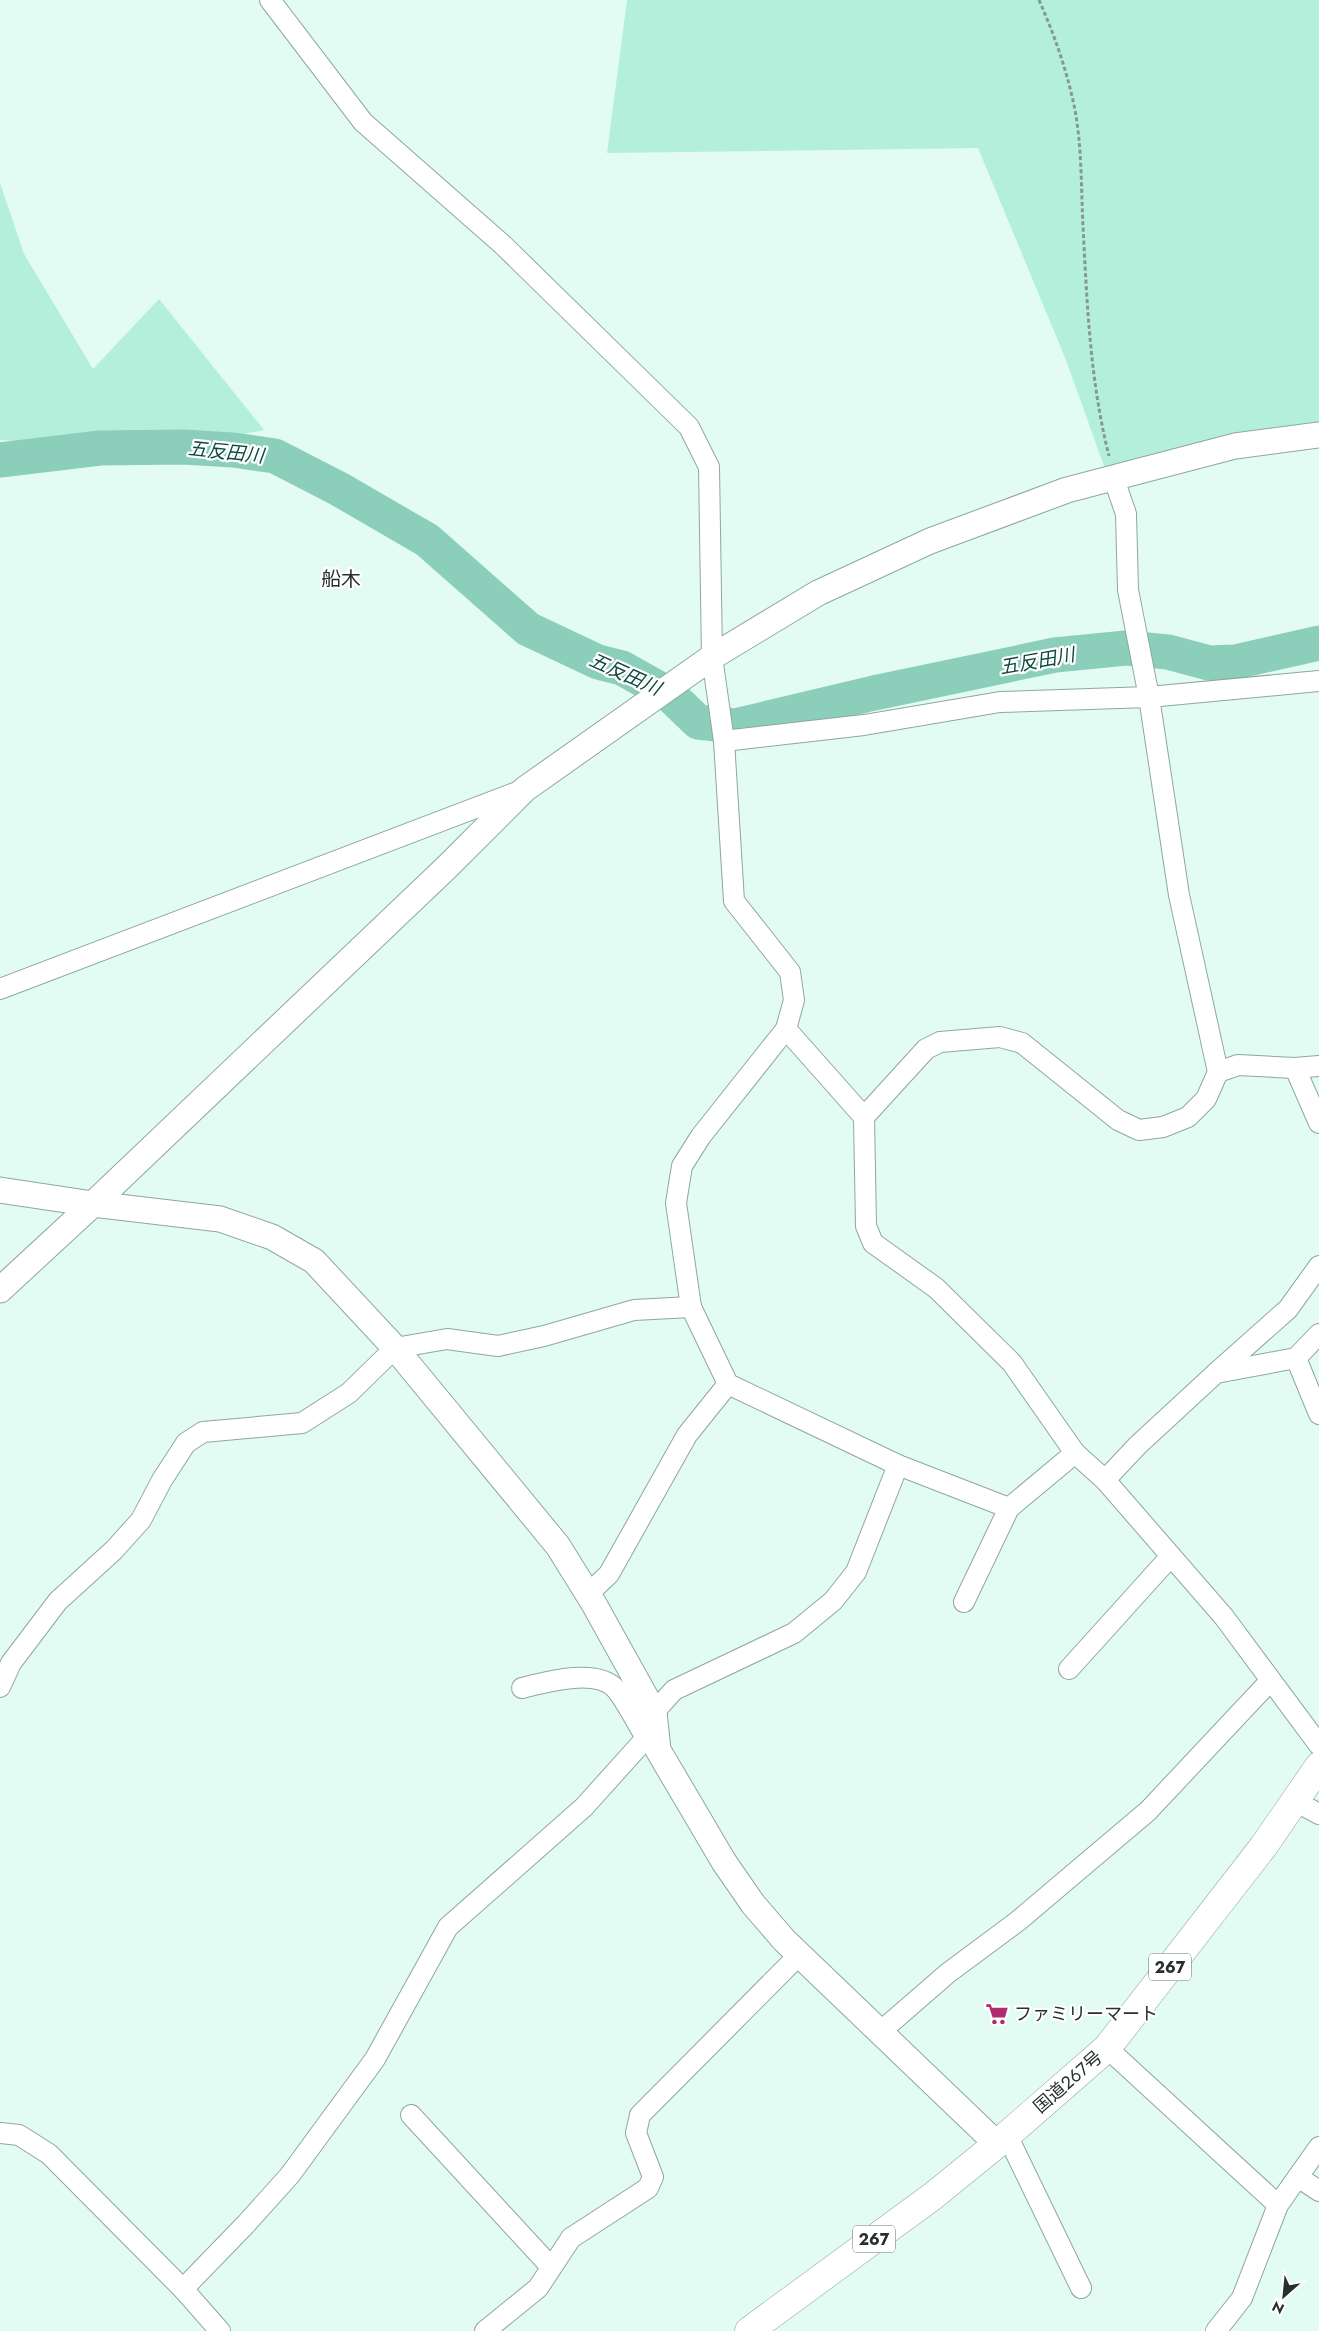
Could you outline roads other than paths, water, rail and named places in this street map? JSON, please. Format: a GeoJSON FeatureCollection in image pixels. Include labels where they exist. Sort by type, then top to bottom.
{"type":"FeatureCollection","features":[{"type":"Feature","properties":{"kind":"highway","name":"国道267号"},"geometry":{"type":"LineString","coordinates":[[749,2331],[933,2196],[1002,2140],[1107,2048],[1263,1847],[1319,1766]]}},
{"type":"Feature","properties":{"kind":"street"},"geometry":{"type":"LineString","coordinates":[[270,0],[362,122],[503,245],[689,427],[709,467],[712,657],[724,740],[734,901],[790,972],[794,1000],[786,1029],[701,1136],[682,1166],[676,1203],[691,1307],[728,1384],[898,1465],[1009,1508]]}},
{"type":"Feature","properties":{"kind":"street"},"geometry":{"type":"LineString","coordinates":[[0,1290],[447,867],[524,789],[712,657],[818,593],[930,541],[1068,490],[1235,446],[1319,435]]}},
{"type":"Feature","properties":{"kind":"street"},"geometry":{"type":"LineString","coordinates":[[864,1117],[926,1049],[940,1042],[1000,1037],[1022,1043],[1118,1120],[1139,1130],[1164,1127],[1188,1117],[1206,1099],[1218,1072],[1179,895],[1148,697],[1128,590],[1126,514],[1114,479]]}},
{"type":"Feature","properties":{"kind":"street"},"geometry":{"type":"LineString","coordinates":[[724,740],[864,726],[1000,702],[1148,697],[1319,681]]}},
{"type":"Feature","properties":{"kind":"street"},"geometry":{"type":"LineString","coordinates":[[0,989],[524,789]]}},
{"type":"Feature","properties":{"kind":"street"},"geometry":{"type":"LineString","coordinates":[[786,1029],[864,1117],[866,1226],[873,1243],[936,1288],[1012,1364],[1075,1453],[1105,1480],[1224,1617],[1319,1745]]}},
{"type":"Feature","properties":{"kind":"street"},"geometry":{"type":"LineString","coordinates":[[1218,1072],[1238,1065],[1295,1068],[1319,1066]]}},
{"type":"Feature","properties":{"kind":"street"},"geometry":{"type":"LineString","coordinates":[[1295,1068],[1319,1123]]}},
{"type":"Feature","properties":{"kind":"street"},"geometry":{"type":"LineString","coordinates":[[0,1190],[93,1204],[220,1219],[272,1237],[314,1261],[396,1348],[558,1546],[588,1594],[652,1726],[658,1750],[724,1862],[753,1904],[799,1955],[880,2032],[1002,2140],[1081,2288]]}},
{"type":"Feature","properties":{"kind":"street"},"geometry":{"type":"LineString","coordinates":[[1105,1480],[1138,1445],[1288,1308],[1319,1266]]}},
{"type":"Feature","properties":{"kind":"street"},"geometry":{"type":"LineString","coordinates":[[0,1687],[11,1663],[58,1600],[114,1550],[141,1520],[162,1480],[186,1443],[203,1432],[302,1423],[349,1393],[396,1348],[447,1339],[498,1346],[544,1336],[634,1310],[691,1307]]}},
{"type":"Feature","properties":{"kind":"street"},"geometry":{"type":"LineString","coordinates":[[1216,1373],[1296,1358],[1319,1334]]}},
{"type":"Feature","properties":{"kind":"street"},"geometry":{"type":"LineString","coordinates":[[1296,1358],[1319,1414]]}},
{"type":"Feature","properties":{"kind":"street"},"geometry":{"type":"LineString","coordinates":[[588,1594],[609,1574],[687,1435],[728,1384]]}},
{"type":"Feature","properties":{"kind":"street"},"geometry":{"type":"LineString","coordinates":[[964,1602],[1009,1508],[1075,1453]]}},
{"type":"Feature","properties":{"kind":"street"},"geometry":{"type":"LineString","coordinates":[[183,2289],[246,2224],[302,2159],[375,2059],[448,1927],[584,1807],[652,1726],[674,1690],[794,1633],[833,1601],[856,1572],[898,1465]]}},
{"type":"Feature","properties":{"kind":"street"},"geometry":{"type":"LineString","coordinates":[[1069,1669],[1171,1556]]}},
{"type":"Feature","properties":{"kind":"street"},"geometry":{"type":"LineString","coordinates":[[522,1688],[562,1678],[599,1680],[615,1688],[652,1726]]}},
{"type":"Feature","properties":{"kind":"street"},"geometry":{"type":"LineString","coordinates":[[880,2032],[948,1973],[1018,1921],[1148,1811],[1270,1681]]}},
{"type":"Feature","properties":{"kind":"street"},"geometry":{"type":"LineString","coordinates":[[1295,1801],[1319,1814]]}},
{"type":"Feature","properties":{"kind":"street"},"geometry":{"type":"LineString","coordinates":[[485,2331],[538,2288],[571,2238],[648,2188],[653,2177],[636,2133],[640,2115],[799,1955]]}},
{"type":"Feature","properties":{"kind":"street"},"geometry":{"type":"LineString","coordinates":[[1107,2048],[1278,2205]]}},
{"type":"Feature","properties":{"kind":"street"},"geometry":{"type":"LineString","coordinates":[[411,2115],[551,2267]]}},
{"type":"Feature","properties":{"kind":"street"},"geometry":{"type":"LineString","coordinates":[[0,2133],[19,2135],[49,2154],[183,2289],[220,2331]]}},
{"type":"Feature","properties":{"kind":"street"},"geometry":{"type":"LineString","coordinates":[[1216,2331],[1242,2298],[1278,2205],[1319,2148]]}},
{"type":"Feature","properties":{"kind":"street"},"geometry":{"type":"LineString","coordinates":[[1298,2177],[1319,2191]]}},
{"type":"Feature","properties":{"kind":"waterway","name":"五反田川"},"geometry":{"type":"LineString","coordinates":[[0,460],[100,448],[183,447],[233,450],[275,456],[339,489],[427,540],[528,629],[598,662],[622,668],[670,695],[698,722],[735,726],[874,693],[1055,655],[1126,648],[1168,652],[1209,663],[1235,662],[1319,643]]}},
{"type":"Feature","properties":{"kind":"place","name":"ファミリーマート"},"geometry":{"type":"Point","coordinates":[997,2014]}},
{"type":"Feature","properties":{"kind":"district","name":"船木"},"geometry":{"type":"Point","coordinates":[341,579]}}]}
